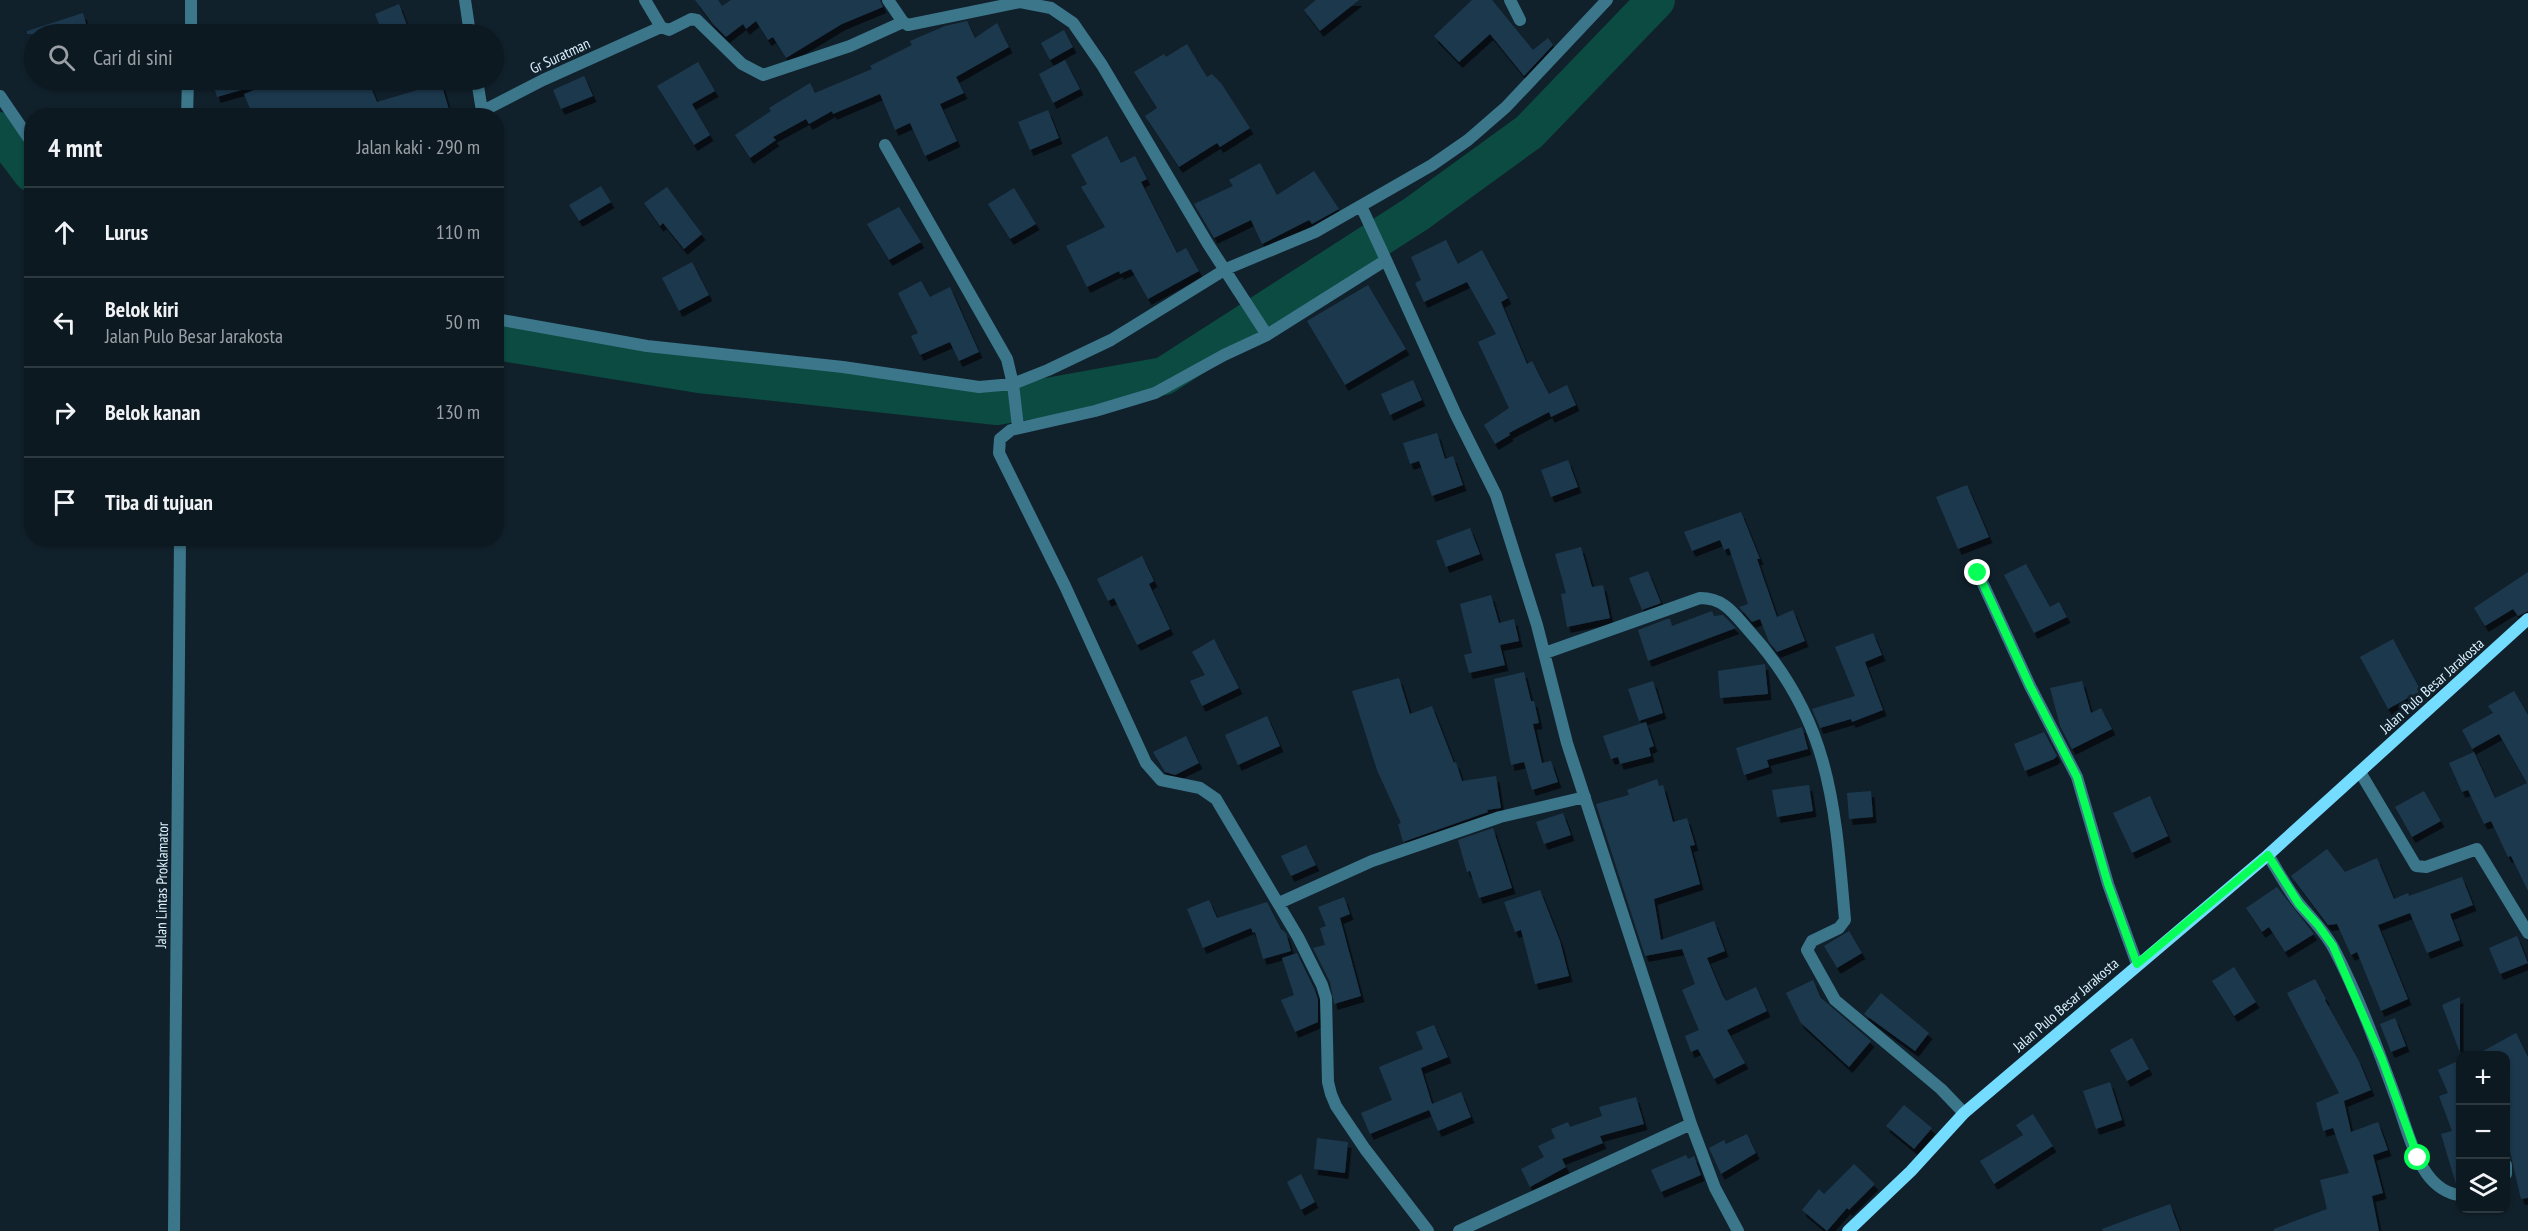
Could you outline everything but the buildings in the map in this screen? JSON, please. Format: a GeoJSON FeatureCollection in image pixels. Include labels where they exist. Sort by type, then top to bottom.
{"type":"FeatureCollection","features":[{"type":"Feature","properties":{"kind":"street"},"geometry":{"type":"LineString","coordinates":[[191,0],[191,24]]}},
{"type":"Feature","properties":{"kind":"street"},"geometry":{"type":"LineString","coordinates":[[465,0],[469,24]]}},
{"type":"Feature","properties":{"kind":"street"},"geometry":{"type":"LineString","coordinates":[[645,0],[661,27]]}},
{"type":"Feature","properties":{"kind":"street"},"geometry":{"type":"LineString","coordinates":[[888,0],[903,22],[908,25],[1020,2],[1040,4],[1073,23],[1102,65],[1208,244],[1264,330]]}},
{"type":"Feature","properties":{"kind":"street"},"geometry":{"type":"LineString","coordinates":[[1510,0],[1520,20]]}},
{"type":"Feature","properties":{"kind":"street"},"geometry":{"type":"LineString","coordinates":[[504,320],[646,346],[843,367],[979,387],[1013,388],[1111,340],[1226,269],[1315,232],[1363,209],[1432,165],[1468,140],[1506,107],[1607,0]]}},
{"type":"Feature","properties":{"kind":"street","name":"Gr Suratman"},"geometry":{"type":"LineString","coordinates":[[488,108],[543,80],[661,27],[669,30],[691,20],[697,20],[742,64],[763,75],[850,46],[903,22]]}},
{"type":"Feature","properties":{"kind":"street"},"geometry":{"type":"LineString","coordinates":[[187,108],[188,90]]}},
{"type":"Feature","properties":{"kind":"street"},"geometry":{"type":"LineString","coordinates":[[477,90],[478,108]]}},
{"type":"Feature","properties":{"kind":"street"},"geometry":{"type":"LineString","coordinates":[[0,96],[24,130]]}},
{"type":"Feature","properties":{"kind":"street"},"geometry":{"type":"LineString","coordinates":[[885,146],[1007,359],[1017,422]]}},
{"type":"Feature","properties":{"kind":"street"},"geometry":{"type":"LineString","coordinates":[[1363,209],[1456,415],[1496,495],[1545,653],[1567,743],[1691,1124],[1715,1188],[1738,1231]]}},
{"type":"Feature","properties":{"kind":"street"},"geometry":{"type":"LineString","coordinates":[[1386,260],[1155,393],[1095,411],[1017,422],[1000,439],[999,453],[1065,586],[1146,763],[1161,780],[1200,788],[1216,799],[1279,903],[1322,985],[1326,998],[1328,1082],[1336,1106],[1365,1149],[1428,1231]]}},
{"type":"Feature","properties":{"kind":"street","name":"Jalan Lintas Proklamator"},"geometry":{"type":"LineString","coordinates":[[174,1231],[180,546]]}},
{"type":"Feature","properties":{"kind":"street"},"geometry":{"type":"LineString","coordinates":[[1978,573],[2030,686],[2077,777],[2108,884],[2137,964]]}},
{"type":"Feature","properties":{"kind":"street"},"geometry":{"type":"LineString","coordinates":[[1545,653],[1700,598],[1713,598],[1721,602],[1741,622],[1779,665],[1800,704],[1817,740],[1832,794],[1845,920],[1839,928],[1812,941],[1807,950],[1836,1000],[1941,1089],[1964,1113]]}},
{"type":"Feature","properties":{"kind":"street","name":"Jalan Pulo Besar Jarakosta"},"geometry":{"type":"LineString","coordinates":[[1848,1231],[1911,1171],[1964,1113],[2268,855],[2528,619]]}},
{"type":"Feature","properties":{"kind":"street"},"geometry":{"type":"LineString","coordinates":[[2360,771],[2416,866],[2426,867],[2477,849],[2528,933]]}},
{"type":"Feature","properties":{"kind":"street"},"geometry":{"type":"LineString","coordinates":[[1279,903],[1372,861],[1500,817],[1585,797]]}},
{"type":"Feature","properties":{"kind":"street"},"geometry":{"type":"LineString","coordinates":[[2268,855],[2299,904],[2333,946],[2357,999],[2418,1158],[2427,1175],[2440,1188],[2456,1195]]}},
{"type":"Feature","properties":{"kind":"street"},"geometry":{"type":"LineString","coordinates":[[1459,1231],[1691,1124]]}},
{"type":"Feature","properties":{"kind":"waterway"},"geometry":{"type":"LineString","coordinates":[[504,342],[699,374],[997,406],[1164,376],[1416,214],[1529,132],[1656,0]]}},
{"type":"Feature","properties":{"kind":"waterway"},"geometry":{"type":"LineString","coordinates":[[0,131],[24,162]]}},
{"type":"Feature","properties":{"kind":"route"},"geometry":{"type":"LineString","coordinates":[[1978,573],[2030,686],[2077,777],[2108,884],[2137,964],[2268,855],[2299,904],[2333,946],[2382,1059],[2418,1158]]}}]}
